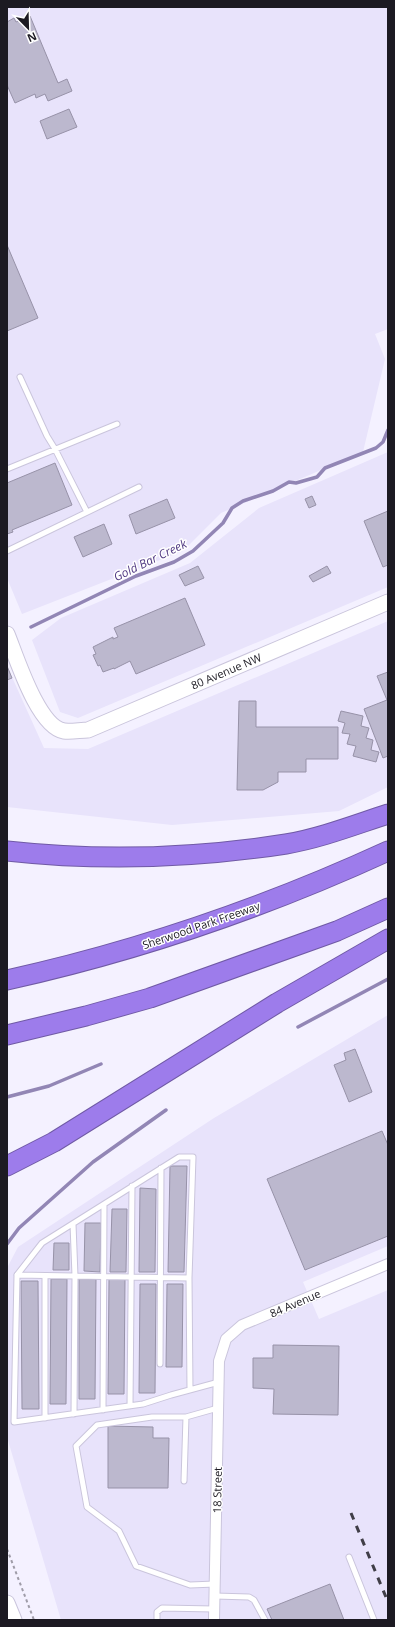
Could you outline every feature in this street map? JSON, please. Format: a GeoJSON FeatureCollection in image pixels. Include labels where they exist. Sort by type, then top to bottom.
{"type":"FeatureCollection","features":[{"type":"Feature","properties":{"kind":"highway"},"geometry":{"type":"LineString","coordinates":[[7,850],[104,857],[176,855],[286,844],[323,835],[388,814]]}},
{"type":"Feature","properties":{"kind":"highway","name":"Sherwood Park Freeway"},"geometry":{"type":"LineString","coordinates":[[7,980],[119,952],[190,930],[342,872],[388,851]]}},
{"type":"Feature","properties":{"kind":"highway"},"geometry":{"type":"LineString","coordinates":[[7,1035],[86,1016],[150,998],[337,931],[388,908]]}},
{"type":"Feature","properties":{"kind":"highway"},"geometry":{"type":"LineString","coordinates":[[7,1166],[54,1142],[277,1003],[388,939]]}},
{"type":"Feature","properties":{"kind":"highway"},"geometry":{"type":"LineString","coordinates":[[7,1179],[54,1142]]}},
{"type":"Feature","properties":{"kind":"street","name":"80 Avenue NW"},"geometry":{"type":"LineString","coordinates":[[7,634],[37,708],[48,721],[62,731],[88,730],[388,602]]}},
{"type":"Feature","properties":{"kind":"street","name":"84 Avenue"},"geometry":{"type":"LineString","coordinates":[[219,1361],[226,1339],[242,1325],[388,1264]]}},
{"type":"Feature","properties":{"kind":"street","name":"18 Street"},"geometry":{"type":"LineString","coordinates":[[214,1620],[219,1361]]}},
{"type":"Feature","properties":{"kind":"street"},"geometry":{"type":"LineString","coordinates":[[7,1603],[14,1620]]}},
{"type":"Feature","properties":{"kind":"lane"},"geometry":{"type":"LineString","coordinates":[[20,377],[47,436],[56,449],[87,512]]}},
{"type":"Feature","properties":{"kind":"lane"},"geometry":{"type":"LineString","coordinates":[[7,469],[117,424]]}},
{"type":"Feature","properties":{"kind":"lane"},"geometry":{"type":"LineString","coordinates":[[7,551],[139,487]]}},
{"type":"Feature","properties":{"kind":"lane"},"geometry":{"type":"LineString","coordinates":[[190,1390],[189,1278],[193,1157],[179,1157],[42,1243],[17,1274],[14,1422],[143,1404],[219,1382]]}},
{"type":"Feature","properties":{"kind":"lane"},"geometry":{"type":"LineString","coordinates":[[160,1364],[161,1168]]}},
{"type":"Feature","properties":{"kind":"lane"},"geometry":{"type":"LineString","coordinates":[[130,1406],[132,1186]]}},
{"type":"Feature","properties":{"kind":"lane"},"geometry":{"type":"LineString","coordinates":[[103,1410],[104,1205]]}},
{"type":"Feature","properties":{"kind":"lane"},"geometry":{"type":"LineString","coordinates":[[73,1224],[75,1276],[74,1414]]}},
{"type":"Feature","properties":{"kind":"lane"},"geometry":{"type":"LineString","coordinates":[[17,1274],[45,1276],[189,1278]]}},
{"type":"Feature","properties":{"kind":"lane"},"geometry":{"type":"LineString","coordinates":[[45,1276],[45,1418]]}},
{"type":"Feature","properties":{"kind":"lane"},"geometry":{"type":"LineString","coordinates":[[215,1584],[190,1585],[136,1566],[119,1531],[87,1507],[76,1446],[97,1425],[152,1417],[186,1417],[218,1408]]}},
{"type":"Feature","properties":{"kind":"lane"},"geometry":{"type":"LineString","coordinates":[[184,1481],[186,1417]]}},
{"type":"Feature","properties":{"kind":"lane"},"geometry":{"type":"LineString","coordinates":[[349,1556],[374,1620]]}},
{"type":"Feature","properties":{"kind":"lane"},"geometry":{"type":"LineString","coordinates":[[215,1596],[249,1597],[254,1600],[265,1620]]}},
{"type":"Feature","properties":{"kind":"lane"},"geometry":{"type":"LineString","coordinates":[[158,1620],[157,1612],[162,1608],[214,1609]]}},
{"type":"Feature","properties":{"kind":"path"},"geometry":{"type":"LineString","coordinates":[[7,1549],[34,1620]]}},
{"type":"Feature","properties":{"kind":"shaded area"},"geometry":{"type":"Polygon","coordinates":[[[7,7],[388,7],[388,329],[375,334],[385,359],[363,452],[221,513],[183,551],[22,614],[7,578],[7,7]]]}},
{"type":"Feature","properties":{"kind":"shaded area"},"geometry":{"type":"Polygon","coordinates":[[[388,452],[388,587],[78,718],[60,712],[32,640],[61,618],[190,563],[259,508],[388,452]]]}},
{"type":"Feature","properties":{"kind":"shaded area"},"geometry":{"type":"Polygon","coordinates":[[[388,621],[388,787],[339,811],[172,825],[7,807],[7,666],[44,748],[88,749],[388,621]]]}},
{"type":"Feature","properties":{"kind":"shaded area"},"geometry":{"type":"Polygon","coordinates":[[[388,1015],[388,1246],[303,1282],[319,1319],[388,1290],[388,1620],[61,1620],[7,1437],[7,1268],[18,1247],[214,1118],[388,1015]]]}},
{"type":"Feature","properties":{"kind":"building"},"geometry":{"type":"Polygon","coordinates":[[[30,16],[58,83],[67,79],[72,91],[48,101],[45,94],[36,98],[35,94],[15,103],[7,85],[7,22],[14,18],[16,22],[30,16]]]}},
{"type":"Feature","properties":{"kind":"building"},"geometry":{"type":"Polygon","coordinates":[[[69,109],[77,127],[47,139],[40,121],[69,109]]]}},
{"type":"Feature","properties":{"kind":"building"},"geometry":{"type":"Polygon","coordinates":[[[7,245],[38,318],[7,331],[7,245]]]}},
{"type":"Feature","properties":{"kind":"building"},"geometry":{"type":"Polygon","coordinates":[[[55,463],[72,505],[12,530],[13,532],[7,534],[7,483],[55,463]]]}},
{"type":"Feature","properties":{"kind":"building"},"geometry":{"type":"Polygon","coordinates":[[[312,496],[316,505],[309,508],[305,499],[312,496]]]}},
{"type":"Feature","properties":{"kind":"building"},"geometry":{"type":"Polygon","coordinates":[[[167,499],[175,518],[136,534],[129,515],[167,499]]]}},
{"type":"Feature","properties":{"kind":"building"},"geometry":{"type":"Polygon","coordinates":[[[388,511],[388,565],[383,567],[364,521],[388,511]]]}},
{"type":"Feature","properties":{"kind":"building"},"geometry":{"type":"Polygon","coordinates":[[[104,524],[112,544],[83,557],[74,537],[104,524]]]}},
{"type":"Feature","properties":{"kind":"building"},"geometry":{"type":"Polygon","coordinates":[[[198,566],[204,578],[185,586],[179,575],[198,566]]]}},
{"type":"Feature","properties":{"kind":"building"},"geometry":{"type":"Polygon","coordinates":[[[327,566],[331,573],[313,582],[309,576],[327,566]]]}},
{"type":"Feature","properties":{"kind":"building"},"geometry":{"type":"Polygon","coordinates":[[[185,598],[205,645],[136,674],[130,661],[114,669],[103,672],[100,665],[98,666],[93,655],[96,654],[93,647],[113,637],[113,639],[118,637],[114,628],[185,598]]]}},
{"type":"Feature","properties":{"kind":"building"},"geometry":{"type":"Polygon","coordinates":[[[7,666],[12,678],[7,680],[7,666]]]}},
{"type":"Feature","properties":{"kind":"building"},"geometry":{"type":"Polygon","coordinates":[[[388,672],[388,756],[383,758],[364,709],[387,700],[377,676],[388,672]]]}},
{"type":"Feature","properties":{"kind":"building"},"geometry":{"type":"Polygon","coordinates":[[[239,701],[256,701],[256,727],[338,727],[338,759],[306,759],[306,772],[278,772],[278,782],[263,790],[237,790],[239,701]]]}},
{"type":"Feature","properties":{"kind":"building"},"geometry":{"type":"Polygon","coordinates":[[[341,711],[363,716],[361,726],[369,728],[366,738],[373,740],[371,750],[379,752],[376,762],[353,756],[356,746],[347,744],[350,734],[342,733],[345,723],[338,721],[341,711]]]}},
{"type":"Feature","properties":{"kind":"building"},"geometry":{"type":"Polygon","coordinates":[[[355,1049],[372,1092],[349,1102],[334,1065],[346,1060],[344,1053],[355,1049]]]}},
{"type":"Feature","properties":{"kind":"building"},"geometry":{"type":"Polygon","coordinates":[[[382,1131],[388,1145],[388,1236],[305,1270],[267,1179],[382,1131]]]}},
{"type":"Feature","properties":{"kind":"building"},"geometry":{"type":"Polygon","coordinates":[[[170,1166],[187,1166],[184,1272],[168,1272],[170,1166]]]}},
{"type":"Feature","properties":{"kind":"building"},"geometry":{"type":"Polygon","coordinates":[[[140,1188],[156,1189],[155,1272],[139,1272],[140,1188]]]}},
{"type":"Feature","properties":{"kind":"building"},"geometry":{"type":"Polygon","coordinates":[[[112,1209],[127,1209],[126,1272],[110,1272],[112,1209]]]}},
{"type":"Feature","properties":{"kind":"building"},"geometry":{"type":"Polygon","coordinates":[[[85,1223],[101,1223],[100,1272],[84,1271],[85,1223]]]}},
{"type":"Feature","properties":{"kind":"building"},"geometry":{"type":"Polygon","coordinates":[[[54,1243],[69,1243],[69,1270],[53,1270],[54,1243]]]}},
{"type":"Feature","properties":{"kind":"building"},"geometry":{"type":"Polygon","coordinates":[[[51,1279],[67,1279],[66,1404],[50,1404],[51,1279]]]}},
{"type":"Feature","properties":{"kind":"building"},"geometry":{"type":"Polygon","coordinates":[[[79,1279],[96,1279],[95,1399],[79,1399],[79,1279]]]}},
{"type":"Feature","properties":{"kind":"building"},"geometry":{"type":"Polygon","coordinates":[[[109,1279],[125,1279],[124,1394],[108,1394],[109,1279]]]}},
{"type":"Feature","properties":{"kind":"building"},"geometry":{"type":"Polygon","coordinates":[[[21,1281],[38,1281],[39,1409],[22,1409],[21,1281]]]}},
{"type":"Feature","properties":{"kind":"building"},"geometry":{"type":"Polygon","coordinates":[[[140,1284],[156,1284],[155,1393],[139,1393],[140,1284]]]}},
{"type":"Feature","properties":{"kind":"building"},"geometry":{"type":"Polygon","coordinates":[[[167,1284],[183,1284],[182,1367],[166,1367],[167,1284]]]}},
{"type":"Feature","properties":{"kind":"building"},"geometry":{"type":"Polygon","coordinates":[[[273,1345],[339,1346],[338,1415],[273,1414],[274,1389],[253,1388],[253,1358],[273,1358],[273,1345]]]}},
{"type":"Feature","properties":{"kind":"building"},"geometry":{"type":"Polygon","coordinates":[[[108,1426],[153,1427],[153,1438],[169,1438],[168,1488],[108,1488],[108,1426]]]}},
{"type":"Feature","properties":{"kind":"building"},"geometry":{"type":"Polygon","coordinates":[[[330,1584],[344,1620],[272,1620],[267,1609],[330,1584]]]}},
{"type":"Feature","properties":{"kind":"waterway","name":"Gold Bar Creek"},"geometry":{"type":"LineString","coordinates":[[31,627],[136,576],[174,562],[193,551],[223,523],[232,508],[243,501],[273,491],[289,482],[296,483],[317,477],[325,468],[376,448],[383,442],[388,430]]}},
{"type":"Feature","properties":{"kind":"waterway"},"geometry":{"type":"LineString","coordinates":[[298,1027],[388,979]]}},
{"type":"Feature","properties":{"kind":"waterway"},"geometry":{"type":"LineString","coordinates":[[7,1097],[49,1086],[101,1064]]}},
{"type":"Feature","properties":{"kind":"waterway"},"geometry":{"type":"LineString","coordinates":[[7,1244],[19,1228],[93,1162],[166,1110]]}},
{"type":"Feature","properties":{"kind":"railway"},"geometry":{"type":"LineString","coordinates":[[351,1513],[388,1602]]}}]}
